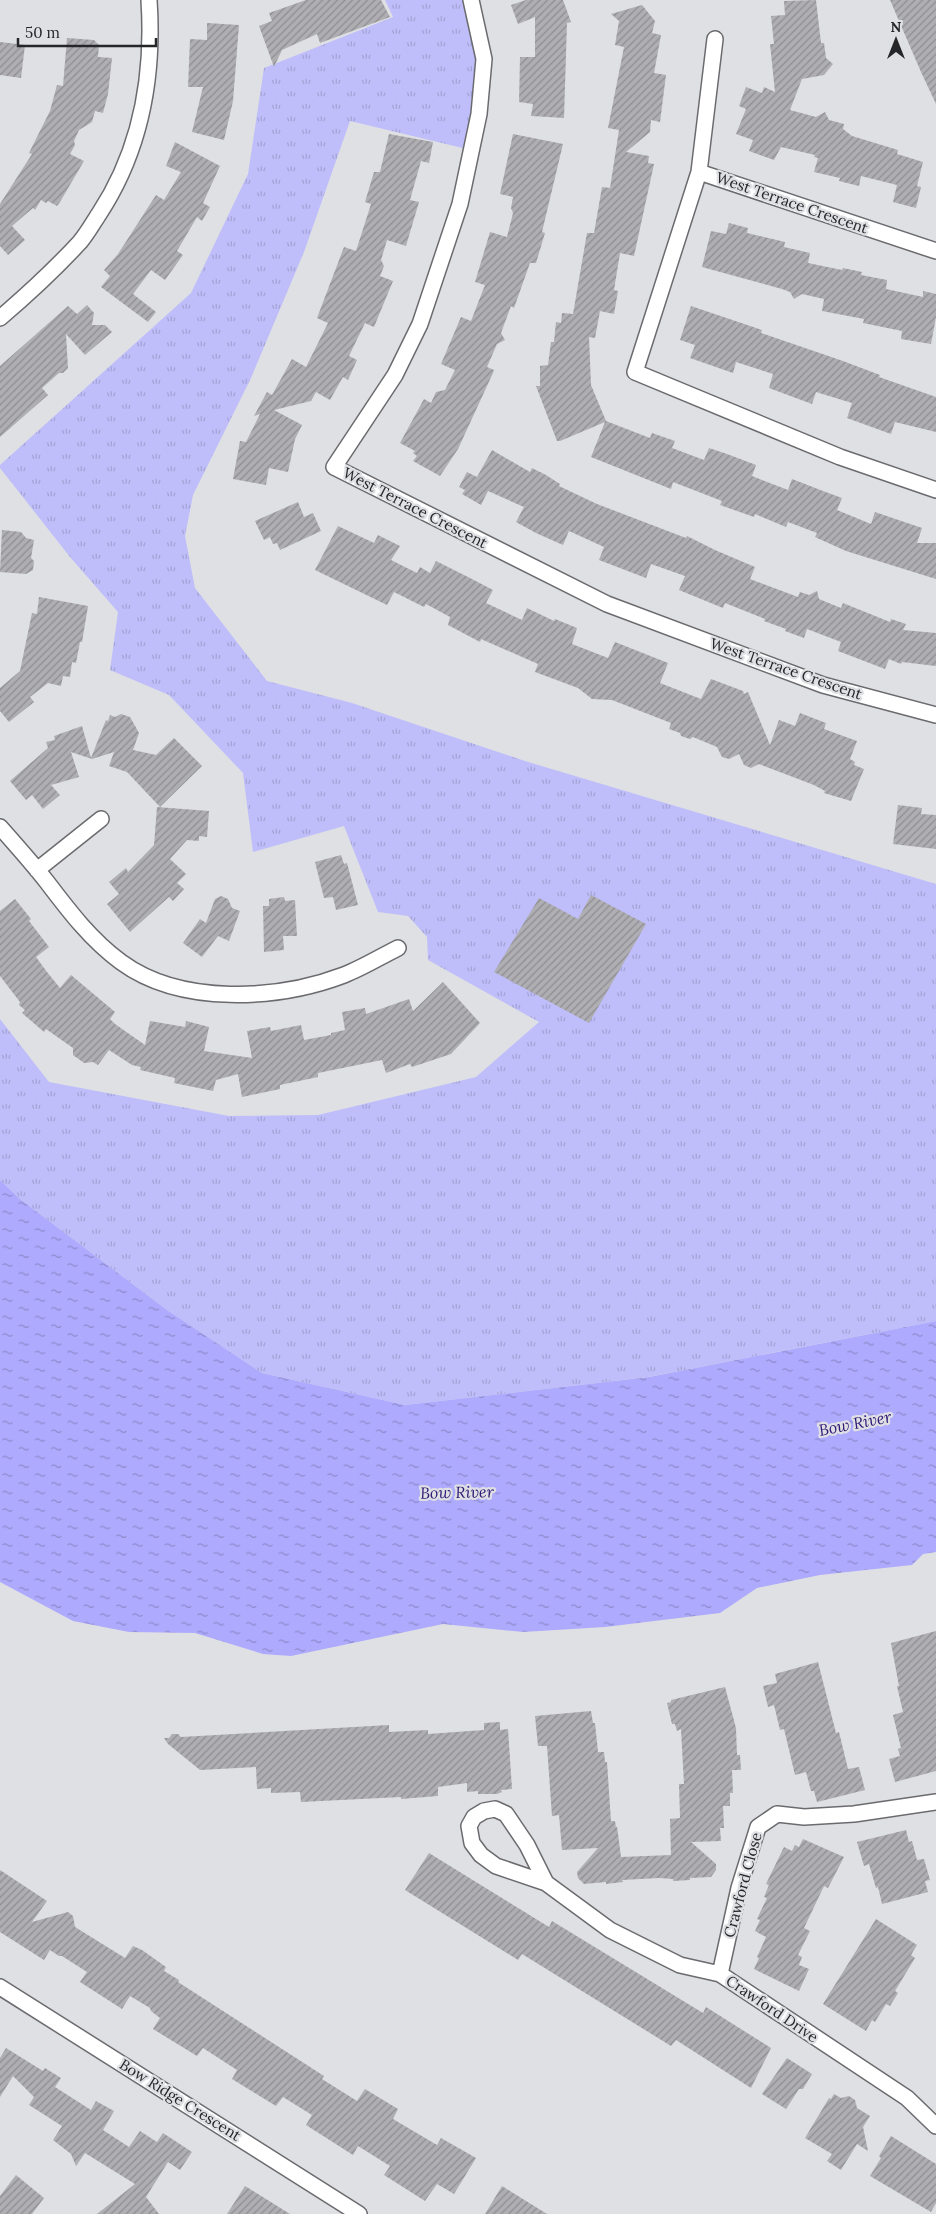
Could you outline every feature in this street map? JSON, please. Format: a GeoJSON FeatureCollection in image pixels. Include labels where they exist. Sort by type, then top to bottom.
{"type":"FeatureCollection","features":[{"type":"Feature","properties":{"kind":"street"},"geometry":{"type":"LineString","coordinates":[[0,318],[81,241],[115,190],[133,146],[144,105],[151,32],[149,0]]}},
{"type":"Feature","properties":{"kind":"street","name":"West Terrace Crescent"},"geometry":{"type":"LineString","coordinates":[[472,0],[484,59],[479,114],[460,204],[420,324],[395,375],[334,467],[606,604],[822,685],[936,715]]}},
{"type":"Feature","properties":{"kind":"street"},"geometry":{"type":"LineString","coordinates":[[699,172],[716,39]]}},
{"type":"Feature","properties":{"kind":"street","name":"West Terrace Crescent"},"geometry":{"type":"LineString","coordinates":[[936,251],[699,172],[635,372],[840,457],[936,490]]}},
{"type":"Feature","properties":{"kind":"street"},"geometry":{"type":"LineString","coordinates":[[37,870],[101,819]]}},
{"type":"Feature","properties":{"kind":"street"},"geometry":{"type":"LineString","coordinates":[[0,827],[86,930],[122,963],[165,985],[213,994],[263,994],[306,987],[345,975],[398,948]]}},
{"type":"Feature","properties":{"kind":"street","name":"Crawford Close"},"geometry":{"type":"LineString","coordinates":[[720,1974],[739,1888],[758,1827],[777,1814],[804,1817],[854,1814],[936,1802]]}},
{"type":"Feature","properties":{"kind":"street","name":"Crawford Drive"},"geometry":{"type":"LineString","coordinates":[[546,1883],[527,1845],[506,1814],[495,1809],[484,1811],[474,1818],[469,1826],[472,1843],[481,1856],[496,1866],[546,1883],[610,1930],[680,1966],[720,1974],[907,2098],[936,2126]]}},
{"type":"Feature","properties":{"kind":"street","name":"Bow Ridge Crescent"},"geometry":{"type":"LineString","coordinates":[[0,1987],[359,2214]]}},
{"type":"Feature","properties":{"kind":"green space"},"geometry":{"type":"Polygon","coordinates":[[[385,0],[471,0],[484,59],[471,150],[350,121],[304,252],[251,378],[193,495],[185,536],[195,588],[267,681],[352,703],[525,761],[936,884],[936,1321],[648,1377],[405,1405],[262,1373],[167,1310],[20,1199],[0,1180],[0,1019],[49,1082],[229,1116],[318,1115],[476,1077],[539,1022],[428,960],[427,937],[408,916],[378,912],[344,826],[253,852],[243,773],[169,695],[110,670],[118,612],[70,557],[0,468],[0,465],[191,293],[248,174],[264,68],[393,17],[385,0]]]}},
{"type":"Feature","properties":{"kind":"water","name":"Bow River"},"geometry":{"type":"Polygon","coordinates":[[[0,1180],[20,1199],[167,1310],[262,1373],[405,1405],[649,1377],[936,1321],[936,1552],[923,1554],[912,1565],[820,1575],[757,1588],[720,1613],[605,1627],[523,1632],[443,1624],[291,1656],[263,1654],[195,1633],[129,1632],[73,1621],[0,1582],[0,1180]]]}},
{"type":"Feature","properties":{"kind":"building"},"geometry":{"type":"Polygon","coordinates":[[[306,0],[381,0],[390,17],[320,43],[317,34],[282,50],[274,67],[259,26],[272,21],[269,13],[306,0]]]}},
{"type":"Feature","properties":{"kind":"building"},"geometry":{"type":"Polygon","coordinates":[[[526,0],[563,0],[571,22],[567,23],[564,118],[531,116],[533,104],[519,102],[520,57],[535,57],[535,17],[518,24],[511,5],[526,0]]]}},
{"type":"Feature","properties":{"kind":"building"},"geometry":{"type":"Polygon","coordinates":[[[816,0],[821,43],[824,43],[826,58],[833,64],[824,75],[802,79],[790,110],[816,117],[825,112],[829,120],[844,124],[843,129],[852,136],[898,150],[897,154],[923,162],[917,186],[921,187],[916,208],[893,202],[897,185],[861,176],[859,186],[839,181],[840,178],[814,172],[818,158],[814,157],[815,155],[781,147],[774,160],[749,151],[753,140],[736,134],[746,109],[739,106],[746,87],[762,93],[764,87],[775,92],[770,44],[774,44],[771,16],[785,15],[784,1],[816,0]]]}},
{"type":"Feature","properties":{"kind":"building"},"geometry":{"type":"Polygon","coordinates":[[[890,0],[936,0],[936,104],[921,72],[890,0]]]}},
{"type":"Feature","properties":{"kind":"building"},"geometry":{"type":"Polygon","coordinates":[[[642,5],[655,21],[652,33],[661,35],[654,73],[666,75],[660,122],[651,120],[650,132],[626,152],[649,156],[648,163],[654,164],[634,256],[620,253],[614,290],[618,291],[614,314],[600,311],[595,338],[589,337],[591,385],[606,421],[650,438],[652,433],[675,441],[672,448],[704,460],[709,448],[727,454],[756,465],[752,476],[788,490],[792,479],[842,498],[837,510],[871,524],[875,512],[922,528],[917,543],[936,543],[936,579],[846,551],[815,537],[817,533],[788,522],[786,527],[755,514],[754,517],[720,505],[722,501],[673,482],[671,489],[591,457],[605,422],[557,441],[536,386],[540,386],[540,366],[548,365],[551,342],[554,342],[556,322],[561,323],[562,313],[573,314],[587,233],[594,233],[602,187],[610,188],[619,130],[608,128],[624,47],[615,45],[619,21],[611,14],[642,5]]]}},
{"type":"Feature","properties":{"kind":"building"},"geometry":{"type":"Polygon","coordinates":[[[207,23],[239,25],[233,101],[224,140],[192,132],[203,87],[188,87],[190,39],[207,40],[207,23]]]}},
{"type":"Feature","properties":{"kind":"building"},"geometry":{"type":"Polygon","coordinates":[[[67,38],[94,40],[99,45],[98,57],[112,58],[108,94],[103,113],[95,111],[92,122],[79,130],[74,141],[75,145],[70,154],[84,161],[60,202],[57,206],[48,201],[46,203],[41,200],[35,210],[33,208],[12,226],[25,240],[8,255],[0,246],[0,204],[32,154],[29,153],[50,111],[57,85],[63,86],[67,38]]]}},
{"type":"Feature","properties":{"kind":"building"},"geometry":{"type":"Polygon","coordinates":[[[0,42],[25,45],[21,78],[0,75],[0,42]]]}},
{"type":"Feature","properties":{"kind":"building"},"geometry":{"type":"Polygon","coordinates":[[[389,134],[433,142],[429,163],[421,161],[410,200],[419,202],[406,246],[387,240],[381,260],[384,266],[380,276],[393,281],[374,327],[365,323],[349,356],[357,360],[348,380],[343,377],[330,400],[316,392],[311,401],[274,410],[302,425],[295,439],[288,472],[269,468],[266,485],[233,479],[240,441],[246,442],[260,414],[254,416],[267,392],[272,395],[292,359],[306,367],[328,323],[317,318],[344,247],[356,251],[371,204],[365,202],[374,172],[380,172],[389,134]]]}},
{"type":"Feature","properties":{"kind":"building"},"geometry":{"type":"Polygon","coordinates":[[[513,134],[563,144],[542,232],[545,233],[536,263],[530,263],[514,308],[511,306],[501,333],[505,340],[497,344],[487,367],[494,370],[493,373],[458,449],[440,476],[413,461],[417,456],[413,453],[415,451],[400,443],[424,399],[431,403],[436,392],[445,390],[455,370],[441,364],[461,317],[471,321],[485,285],[475,282],[490,232],[507,237],[513,213],[511,208],[513,197],[500,194],[513,134]]]}},
{"type":"Feature","properties":{"kind":"building"},"geometry":{"type":"Polygon","coordinates":[[[175,142],[220,166],[203,203],[210,207],[202,221],[197,217],[177,251],[183,255],[165,280],[151,270],[133,294],[156,312],[148,322],[101,287],[110,276],[104,270],[118,254],[156,195],[164,200],[181,172],[166,166],[175,142]]]}},
{"type":"Feature","properties":{"kind":"building"},"geometry":{"type":"Polygon","coordinates":[[[729,223],[748,228],[747,233],[785,242],[784,247],[810,253],[808,263],[862,272],[861,275],[887,280],[886,289],[923,297],[923,291],[936,294],[936,317],[931,344],[901,339],[902,331],[863,323],[864,319],[822,311],[824,299],[802,294],[794,299],[790,292],[782,289],[702,267],[711,231],[726,234],[729,223]]]}},
{"type":"Feature","properties":{"kind":"building"},"geometry":{"type":"Polygon","coordinates":[[[87,305],[94,313],[92,325],[105,325],[112,332],[85,355],[66,334],[68,368],[63,373],[59,373],[42,388],[48,395],[0,437],[0,366],[68,306],[77,314],[87,305]]]}},
{"type":"Feature","properties":{"kind":"building"},"geometry":{"type":"Polygon","coordinates":[[[691,306],[762,330],[761,333],[843,361],[880,375],[879,377],[936,397],[936,432],[895,422],[891,434],[847,418],[852,403],[816,392],[812,404],[769,388],[773,374],[736,362],[733,373],[690,358],[695,345],[680,340],[691,306]]]}},
{"type":"Feature","properties":{"kind":"building"},"geometry":{"type":"Polygon","coordinates":[[[492,450],[530,472],[532,468],[546,475],[560,484],[559,486],[597,504],[686,538],[687,536],[755,567],[750,579],[798,597],[800,592],[809,595],[817,591],[819,599],[841,608],[843,603],[890,622],[891,619],[906,624],[903,630],[936,633],[936,666],[902,662],[901,664],[889,659],[885,669],[838,651],[841,642],[807,629],[804,638],[764,621],[765,619],[725,603],[723,608],[679,590],[685,576],[651,564],[646,578],[599,560],[604,547],[569,531],[563,545],[536,533],[516,522],[524,507],[488,491],[481,505],[462,494],[465,490],[459,487],[467,472],[477,477],[492,450]]]}},
{"type":"Feature","properties":{"kind":"building"},"geometry":{"type":"Polygon","coordinates":[[[298,502],[304,517],[313,513],[321,531],[280,550],[277,543],[273,544],[270,537],[264,540],[255,521],[298,502]]]}},
{"type":"Feature","properties":{"kind":"building"},"geometry":{"type":"Polygon","coordinates":[[[338,526],[374,543],[378,535],[400,546],[391,560],[417,573],[420,567],[430,573],[436,561],[470,578],[493,590],[486,603],[522,620],[527,608],[554,621],[555,619],[577,628],[572,644],[608,658],[615,642],[668,663],[660,683],[701,699],[711,679],[743,691],[744,694],[748,692],[770,745],[779,720],[795,726],[800,713],[826,723],[824,729],[857,741],[850,759],[855,762],[854,765],[864,769],[851,801],[824,793],[825,791],[814,785],[759,764],[751,768],[744,765],[739,754],[729,759],[722,757],[717,747],[693,737],[690,739],[681,736],[680,733],[669,729],[671,723],[612,700],[592,699],[578,688],[535,672],[538,664],[481,639],[480,642],[448,625],[450,617],[426,604],[424,607],[394,592],[387,605],[315,570],[338,526]]]}},
{"type":"Feature","properties":{"kind":"building"},"geometry":{"type":"Polygon","coordinates":[[[2,530],[21,532],[26,538],[34,540],[31,558],[34,561],[33,570],[26,574],[0,572],[2,530]]]}},
{"type":"Feature","properties":{"kind":"building"},"geometry":{"type":"Polygon","coordinates":[[[39,597],[88,606],[82,642],[80,642],[76,663],[72,662],[70,677],[63,676],[61,686],[48,683],[30,697],[34,702],[9,722],[0,711],[0,688],[20,671],[32,613],[37,614],[39,597]]]}},
{"type":"Feature","properties":{"kind":"building"},"geometry":{"type":"Polygon","coordinates":[[[121,714],[130,717],[139,733],[133,750],[156,755],[174,738],[202,766],[160,807],[127,772],[109,766],[114,752],[92,759],[71,752],[79,777],[51,785],[60,795],[43,809],[32,795],[26,800],[10,781],[48,748],[46,742],[55,740],[54,736],[82,726],[91,758],[106,720],[108,721],[110,715],[115,717],[121,714]]]}},
{"type":"Feature","properties":{"kind":"building"},"geometry":{"type":"Polygon","coordinates":[[[898,805],[922,808],[921,814],[936,815],[936,849],[893,844],[898,805]]]}},
{"type":"Feature","properties":{"kind":"building"},"geometry":{"type":"Polygon","coordinates":[[[157,807],[209,811],[207,837],[199,836],[199,841],[187,840],[170,859],[186,874],[177,883],[184,889],[173,901],[169,897],[130,932],[107,904],[119,894],[109,882],[126,868],[128,872],[154,845],[157,807]]]}},
{"type":"Feature","properties":{"kind":"building"},"geometry":{"type":"Polygon","coordinates":[[[341,855],[344,864],[347,863],[358,905],[336,910],[333,897],[324,898],[315,862],[341,855]]]}},
{"type":"Feature","properties":{"kind":"building"},"geometry":{"type":"Polygon","coordinates":[[[591,895],[646,924],[589,1023],[494,972],[539,898],[578,919],[591,895]]]}},
{"type":"Feature","properties":{"kind":"building"},"geometry":{"type":"Polygon","coordinates":[[[221,896],[228,899],[232,908],[240,911],[229,941],[218,936],[202,957],[183,943],[200,919],[206,923],[215,899],[221,896]]]}},
{"type":"Feature","properties":{"kind":"building"},"geometry":{"type":"Polygon","coordinates":[[[284,897],[285,901],[295,900],[297,936],[283,936],[284,950],[264,952],[263,906],[269,906],[269,899],[284,897]]]}},
{"type":"Feature","properties":{"kind":"building"},"geometry":{"type":"Polygon","coordinates":[[[15,899],[49,947],[36,957],[60,988],[71,975],[115,1012],[110,1019],[115,1024],[145,1045],[150,1021],[185,1027],[186,1021],[209,1027],[204,1051],[252,1058],[247,1031],[270,1027],[271,1031],[301,1025],[304,1040],[331,1035],[331,1033],[345,1030],[342,1012],[365,1008],[366,1014],[409,999],[413,1011],[443,982],[480,1023],[451,1054],[412,1067],[410,1064],[386,1073],[382,1060],[318,1073],[318,1077],[280,1085],[280,1089],[242,1097],[238,1074],[216,1080],[213,1091],[174,1083],[175,1078],[140,1070],[141,1067],[132,1065],[109,1050],[98,1065],[93,1062],[84,1063],[73,1055],[73,1048],[46,1029],[44,1032],[22,1013],[25,1010],[19,1005],[20,1002],[0,976],[0,911],[15,899]]]}},
{"type":"Feature","properties":{"kind":"building"},"geometry":{"type":"Polygon","coordinates":[[[936,1631],[936,1771],[895,1782],[889,1759],[900,1756],[898,1749],[901,1748],[893,1715],[903,1712],[891,1643],[936,1631]]]}},
{"type":"Feature","properties":{"kind":"building"},"geometry":{"type":"Polygon","coordinates":[[[818,1662],[836,1733],[839,1732],[848,1769],[859,1767],[865,1790],[817,1802],[814,1791],[811,1791],[806,1772],[795,1775],[784,1729],[780,1730],[774,1705],[768,1707],[763,1686],[777,1683],[775,1674],[818,1662]]]}},
{"type":"Feature","properties":{"kind":"building"},"geometry":{"type":"Polygon","coordinates":[[[725,1687],[736,1728],[737,1755],[740,1755],[741,1770],[732,1770],[733,1793],[730,1793],[730,1806],[723,1806],[724,1828],[720,1828],[721,1841],[691,1842],[716,1864],[716,1870],[711,1877],[673,1881],[673,1879],[659,1878],[622,1880],[623,1882],[606,1884],[606,1882],[584,1884],[578,1878],[577,1872],[598,1848],[562,1850],[559,1815],[552,1816],[547,1746],[538,1746],[535,1716],[591,1711],[593,1723],[595,1723],[598,1752],[604,1752],[605,1762],[607,1762],[611,1821],[615,1821],[616,1828],[617,1826],[621,1857],[671,1855],[670,1819],[680,1818],[679,1784],[684,1784],[681,1729],[677,1731],[675,1724],[672,1724],[667,1703],[671,1702],[671,1700],[725,1687]]]}},
{"type":"Feature","properties":{"kind":"building"},"geometry":{"type":"Polygon","coordinates":[[[500,1722],[500,1730],[508,1729],[512,1789],[501,1790],[502,1792],[497,1794],[478,1794],[478,1791],[467,1792],[467,1783],[438,1787],[438,1796],[401,1799],[401,1797],[301,1802],[300,1792],[271,1793],[271,1788],[257,1789],[256,1767],[200,1770],[168,1744],[164,1738],[169,1738],[172,1734],[178,1734],[181,1737],[389,1725],[389,1732],[428,1730],[428,1734],[484,1730],[484,1723],[500,1722]]]}},
{"type":"Feature","properties":{"kind":"building"},"geometry":{"type":"Polygon","coordinates":[[[906,1830],[909,1842],[912,1841],[917,1860],[924,1859],[930,1880],[925,1881],[928,1892],[882,1904],[869,1864],[864,1866],[857,1842],[906,1830]]]}},
{"type":"Feature","properties":{"kind":"building"},"geometry":{"type":"Polygon","coordinates":[[[803,1839],[844,1857],[828,1888],[824,1886],[804,1928],[810,1931],[798,1955],[802,1957],[799,1965],[809,1969],[799,1991],[754,1969],[766,1937],[755,1931],[760,1920],[757,1919],[767,1898],[764,1897],[769,1885],[766,1884],[784,1847],[792,1851],[795,1845],[799,1847],[803,1839]]]}},
{"type":"Feature","properties":{"kind":"building"},"geometry":{"type":"Polygon","coordinates":[[[429,1853],[549,1927],[552,1921],[703,2013],[706,2007],[771,2048],[751,2088],[676,2040],[671,2046],[522,1954],[518,1960],[405,1890],[429,1853]]]}},
{"type":"Feature","properties":{"kind":"building"},"geometry":{"type":"Polygon","coordinates":[[[0,1870],[47,1901],[32,1922],[68,1912],[73,1916],[75,1927],[125,1958],[133,1946],[142,1950],[166,1967],[164,1971],[179,1980],[178,1982],[324,2076],[322,2079],[357,2101],[365,2089],[398,2109],[393,2119],[437,2145],[441,2138],[476,2158],[454,2194],[437,2184],[425,2201],[384,2175],[390,2166],[358,2146],[353,2155],[306,2125],[312,2115],[283,2097],[276,2106],[232,2079],[237,2070],[203,2048],[197,2056],[153,2029],[160,2018],[150,2008],[130,1996],[122,2009],[80,1982],[87,1972],[62,1956],[50,1950],[44,1960],[0,1932],[0,1870]]]}},
{"type":"Feature","properties":{"kind":"building"},"geometry":{"type":"Polygon","coordinates":[[[876,1919],[917,1945],[911,1955],[915,1958],[895,1991],[898,1993],[890,2006],[886,2004],[875,2022],[872,2020],[866,2031],[823,2004],[876,1919]]]}},
{"type":"Feature","properties":{"kind":"building"},"geometry":{"type":"Polygon","coordinates":[[[6,2048],[43,2071],[45,2068],[61,2078],[55,2087],[91,2110],[96,2101],[114,2111],[103,2130],[129,2147],[140,2131],[157,2142],[163,2133],[192,2152],[180,2170],[168,2162],[146,2197],[159,2214],[97,2214],[135,2184],[85,2153],[76,2166],[71,2154],[53,2140],[62,2126],[29,2105],[34,2097],[13,2076],[0,2097],[0,2058],[6,2048]]]}},
{"type":"Feature","properties":{"kind":"building"},"geometry":{"type":"Polygon","coordinates":[[[787,2058],[812,2074],[803,2089],[799,2089],[786,2109],[762,2094],[787,2058]]]}},
{"type":"Feature","properties":{"kind":"building"},"geometry":{"type":"Polygon","coordinates":[[[834,2094],[841,2098],[849,2096],[855,2100],[857,2108],[870,2116],[863,2127],[868,2151],[857,2144],[841,2170],[827,2161],[832,2154],[805,2138],[829,2098],[831,2099],[834,2094]]]}},
{"type":"Feature","properties":{"kind":"building"},"geometry":{"type":"Polygon","coordinates":[[[891,2136],[936,2164],[936,2203],[931,2212],[870,2176],[891,2136]]]}},
{"type":"Feature","properties":{"kind":"building"},"geometry":{"type":"Polygon","coordinates":[[[16,2175],[44,2198],[32,2214],[0,2214],[0,2196],[16,2175]]]}},
{"type":"Feature","properties":{"kind":"building"},"geometry":{"type":"Polygon","coordinates":[[[245,2186],[290,2214],[227,2214],[245,2186]]]}},
{"type":"Feature","properties":{"kind":"building"},"geometry":{"type":"Polygon","coordinates":[[[502,2186],[547,2214],[485,2214],[502,2186]]]}}]}
